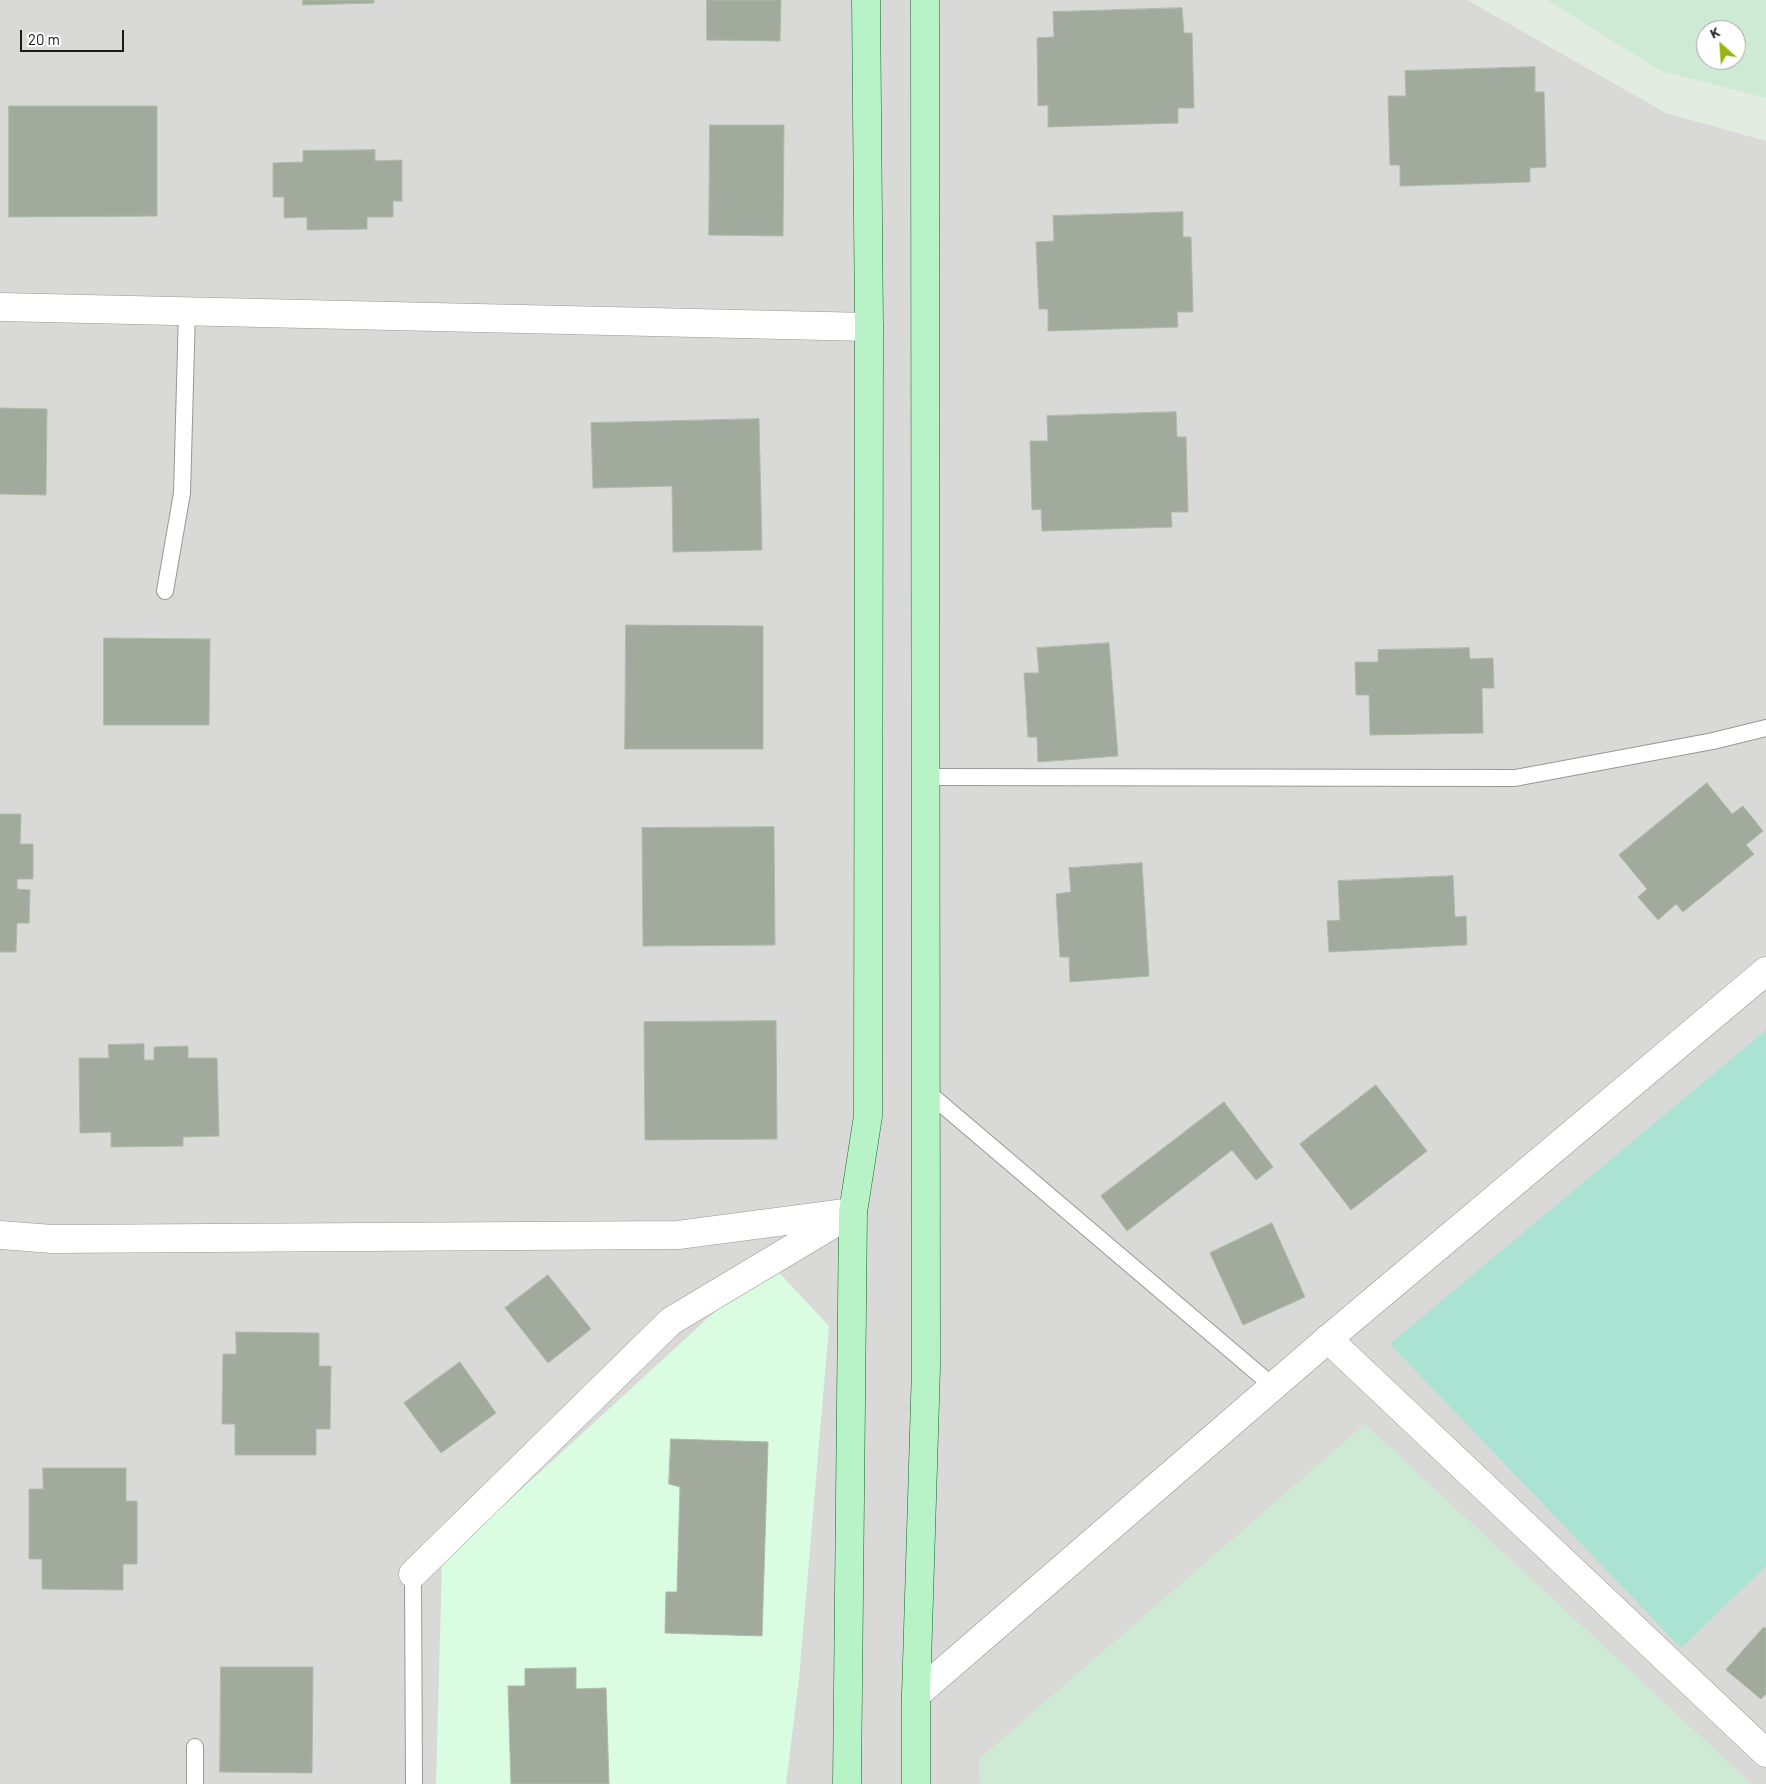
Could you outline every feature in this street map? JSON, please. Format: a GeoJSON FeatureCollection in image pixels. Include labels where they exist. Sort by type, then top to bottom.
{"type":"FeatureCollection","features":[{"type":"Feature","properties":{"kind":"main road"},"geometry":{"type":"LineString","coordinates":[[847,1784],[853,1212],[868,1116],[869,327],[866,0]]}},
{"type":"Feature","properties":{"kind":"main road"},"geometry":{"type":"LineString","coordinates":[[916,1784],[916,1695],[926,1368],[925,0]]}},
{"type":"Feature","properties":{"kind":"street"},"geometry":{"type":"LineString","coordinates":[[0,307],[869,327]]}},
{"type":"Feature","properties":{"kind":"street"},"geometry":{"type":"LineString","coordinates":[[916,1695],[1328,1339],[1766,971]]}},
{"type":"Feature","properties":{"kind":"street"},"geometry":{"type":"LineString","coordinates":[[0,1235],[62,1239],[678,1235],[853,1212]]}},
{"type":"Feature","properties":{"kind":"street"},"geometry":{"type":"LineString","coordinates":[[413,1574],[671,1320],[853,1212]]}},
{"type":"Feature","properties":{"kind":"street"},"geometry":{"type":"LineString","coordinates":[[1328,1339],[1766,1753]]}},
{"type":"Feature","properties":{"kind":"lane"},"geometry":{"type":"LineString","coordinates":[[165,591],[182,493],[187,311]]}},
{"type":"Feature","properties":{"kind":"lane"},"geometry":{"type":"LineString","coordinates":[[925,777],[1515,778],[1713,741],[1766,728]]}},
{"type":"Feature","properties":{"kind":"lane"},"geometry":{"type":"LineString","coordinates":[[925,1090],[1274,1387]]}},
{"type":"Feature","properties":{"kind":"lane"},"geometry":{"type":"LineString","coordinates":[[413,1574],[414,1784]]}},
{"type":"Feature","properties":{"kind":"lane"},"geometry":{"type":"LineString","coordinates":[[195,1747],[195,1784]]}},
{"type":"Feature","properties":{"kind":"shaded area"},"geometry":{"type":"Polygon","coordinates":[[[0,0],[1467,0],[1666,113],[1766,141],[1766,1784],[0,1784],[0,0]]]}},
{"type":"Feature","properties":{"kind":"shaded area"},"geometry":{"type":"Polygon","coordinates":[[[1547,0],[1766,0],[1766,98],[1661,71],[1547,0]]]}},
{"type":"Feature","properties":{"kind":"shaded area"},"geometry":{"type":"Polygon","coordinates":[[[1766,1030],[1766,1566],[1681,1648],[1390,1344],[1766,1030]]]}},
{"type":"Feature","properties":{"kind":"shaded area"},"geometry":{"type":"Polygon","coordinates":[[[769,1262],[829,1326],[799,1679],[786,1784],[436,1784],[442,1562],[769,1262]]]}},
{"type":"Feature","properties":{"kind":"shaded area"},"geometry":{"type":"Polygon","coordinates":[[[1365,1424],[1752,1784],[980,1784],[979,1759],[1365,1424]]]}},
{"type":"Feature","properties":{"kind":"building"},"geometry":{"type":"Polygon","coordinates":[[[303,0],[374,0],[374,3],[303,5],[303,0]]]}},
{"type":"Feature","properties":{"kind":"building"},"geometry":{"type":"Polygon","coordinates":[[[707,0],[781,0],[780,41],[707,40],[707,0]]]}},
{"type":"Feature","properties":{"kind":"building"},"geometry":{"type":"Polygon","coordinates":[[[1182,8],[1184,33],[1192,33],[1194,108],[1178,108],[1178,123],[1048,127],[1048,105],[1038,106],[1037,38],[1054,37],[1053,12],[1182,8]]]}},
{"type":"Feature","properties":{"kind":"building"},"geometry":{"type":"Polygon","coordinates":[[[1535,67],[1535,92],[1544,92],[1546,167],[1530,168],[1530,182],[1400,186],[1400,165],[1390,165],[1388,96],[1406,96],[1405,71],[1535,67]]]}},
{"type":"Feature","properties":{"kind":"building"},"geometry":{"type":"Polygon","coordinates":[[[9,106],[157,106],[157,216],[9,217],[9,106]]]}},
{"type":"Feature","properties":{"kind":"building"},"geometry":{"type":"Polygon","coordinates":[[[710,125],[784,125],[783,236],[709,235],[710,125]]]}},
{"type":"Feature","properties":{"kind":"building"},"geometry":{"type":"Polygon","coordinates":[[[375,150],[375,161],[402,160],[402,201],[393,201],[393,217],[367,217],[367,229],[307,230],[307,217],[284,218],[284,197],[273,197],[273,163],[303,162],[303,151],[375,150]]]}},
{"type":"Feature","properties":{"kind":"building"},"geometry":{"type":"Polygon","coordinates":[[[1183,212],[1183,237],[1191,237],[1193,312],[1177,312],[1178,327],[1048,331],[1048,309],[1039,309],[1036,242],[1054,241],[1053,216],[1183,212]]]}},
{"type":"Feature","properties":{"kind":"building"},"geometry":{"type":"Polygon","coordinates":[[[0,408],[47,409],[46,495],[0,494],[0,408]]]}},
{"type":"Feature","properties":{"kind":"building"},"geometry":{"type":"Polygon","coordinates":[[[1176,412],[1177,437],[1186,437],[1188,512],[1171,512],[1172,527],[1042,531],[1041,509],[1032,510],[1030,441],[1048,441],[1047,416],[1176,412]]]}},
{"type":"Feature","properties":{"kind":"building"},"geometry":{"type":"Polygon","coordinates":[[[759,419],[762,550],[673,552],[672,486],[593,488],[591,423],[759,419]]]}},
{"type":"Feature","properties":{"kind":"building"},"geometry":{"type":"Polygon","coordinates":[[[626,625],[763,626],[763,749],[625,749],[626,625]]]}},
{"type":"Feature","properties":{"kind":"building"},"geometry":{"type":"Polygon","coordinates":[[[104,638],[210,639],[209,725],[104,725],[104,638]]]}},
{"type":"Feature","properties":{"kind":"building"},"geometry":{"type":"Polygon","coordinates":[[[1109,643],[1118,756],[1038,762],[1037,737],[1028,737],[1024,673],[1039,673],[1037,648],[1109,643]]]}},
{"type":"Feature","properties":{"kind":"building"},"geometry":{"type":"Polygon","coordinates":[[[1469,648],[1470,659],[1493,658],[1494,688],[1482,688],[1483,733],[1370,735],[1369,695],[1356,695],[1355,662],[1378,662],[1378,650],[1469,648]]]}},
{"type":"Feature","properties":{"kind":"building"},"geometry":{"type":"Polygon","coordinates":[[[1707,783],[1732,814],[1743,806],[1763,831],[1746,845],[1754,854],[1683,912],[1676,904],[1658,920],[1638,897],[1647,889],[1619,855],[1707,783]]]}},
{"type":"Feature","properties":{"kind":"building"},"geometry":{"type":"Polygon","coordinates":[[[0,814],[21,814],[20,844],[33,844],[33,879],[17,879],[17,889],[30,890],[29,923],[17,923],[16,952],[0,952],[0,814]]]}},
{"type":"Feature","properties":{"kind":"building"},"geometry":{"type":"Polygon","coordinates":[[[774,827],[775,945],[643,946],[642,828],[774,827]]]}},
{"type":"Feature","properties":{"kind":"building"},"geometry":{"type":"Polygon","coordinates":[[[1142,863],[1149,976],[1070,982],[1069,957],[1060,957],[1056,894],[1071,892],[1069,868],[1142,863]]]}},
{"type":"Feature","properties":{"kind":"building"},"geometry":{"type":"Polygon","coordinates":[[[1453,876],[1455,917],[1466,916],[1467,945],[1329,952],[1327,921],[1340,920],[1338,881],[1453,876]]]}},
{"type":"Feature","properties":{"kind":"building"},"geometry":{"type":"Polygon","coordinates":[[[776,1021],[777,1139],[645,1140],[644,1022],[776,1021]]]}},
{"type":"Feature","properties":{"kind":"building"},"geometry":{"type":"Polygon","coordinates":[[[144,1044],[144,1060],[154,1060],[154,1047],[188,1046],[188,1058],[217,1058],[219,1136],[183,1137],[183,1146],[111,1147],[111,1132],[80,1133],[79,1058],[109,1058],[108,1045],[144,1044]]]}},
{"type":"Feature","properties":{"kind":"building"},"geometry":{"type":"Polygon","coordinates":[[[1376,1085],[1427,1151],[1351,1210],[1300,1144],[1376,1085]]]}},
{"type":"Feature","properties":{"kind":"building"},"geometry":{"type":"Polygon","coordinates":[[[1224,1102],[1273,1167],[1256,1180],[1232,1150],[1127,1231],[1101,1196],[1224,1102]]]}},
{"type":"Feature","properties":{"kind":"building"},"geometry":{"type":"Polygon","coordinates":[[[1272,1223],[1305,1297],[1243,1325],[1210,1253],[1272,1223]]]}},
{"type":"Feature","properties":{"kind":"building"},"geometry":{"type":"Polygon","coordinates":[[[548,1275],[591,1329],[548,1363],[505,1308],[548,1275]]]}},
{"type":"Feature","properties":{"kind":"building"},"geometry":{"type":"Polygon","coordinates":[[[236,1332],[319,1333],[319,1366],[331,1366],[330,1429],[316,1429],[316,1455],[235,1455],[235,1424],[222,1424],[223,1354],[236,1354],[236,1332]]]}},
{"type":"Feature","properties":{"kind":"building"},"geometry":{"type":"Polygon","coordinates":[[[460,1362],[496,1413],[441,1453],[404,1403],[460,1362]]]}},
{"type":"Feature","properties":{"kind":"building"},"geometry":{"type":"Polygon","coordinates":[[[671,1439],[768,1442],[762,1636],[665,1633],[666,1592],[677,1592],[680,1487],[669,1484],[671,1439]]]}},
{"type":"Feature","properties":{"kind":"building"},"geometry":{"type":"Polygon","coordinates":[[[43,1468],[126,1468],[126,1501],[137,1501],[137,1564],[123,1564],[123,1590],[42,1589],[42,1559],[29,1559],[29,1489],[43,1489],[43,1468]]]}},
{"type":"Feature","properties":{"kind":"building"},"geometry":{"type":"Polygon","coordinates":[[[1764,1627],[1766,1629],[1766,1694],[1761,1699],[1726,1670],[1764,1627]]]}},
{"type":"Feature","properties":{"kind":"building"},"geometry":{"type":"Polygon","coordinates":[[[221,1667],[313,1667],[312,1773],[220,1772],[221,1667]]]}},
{"type":"Feature","properties":{"kind":"building"},"geometry":{"type":"Polygon","coordinates":[[[576,1668],[576,1689],[606,1688],[609,1784],[511,1784],[508,1686],[525,1686],[525,1669],[576,1668]]]}}]}
